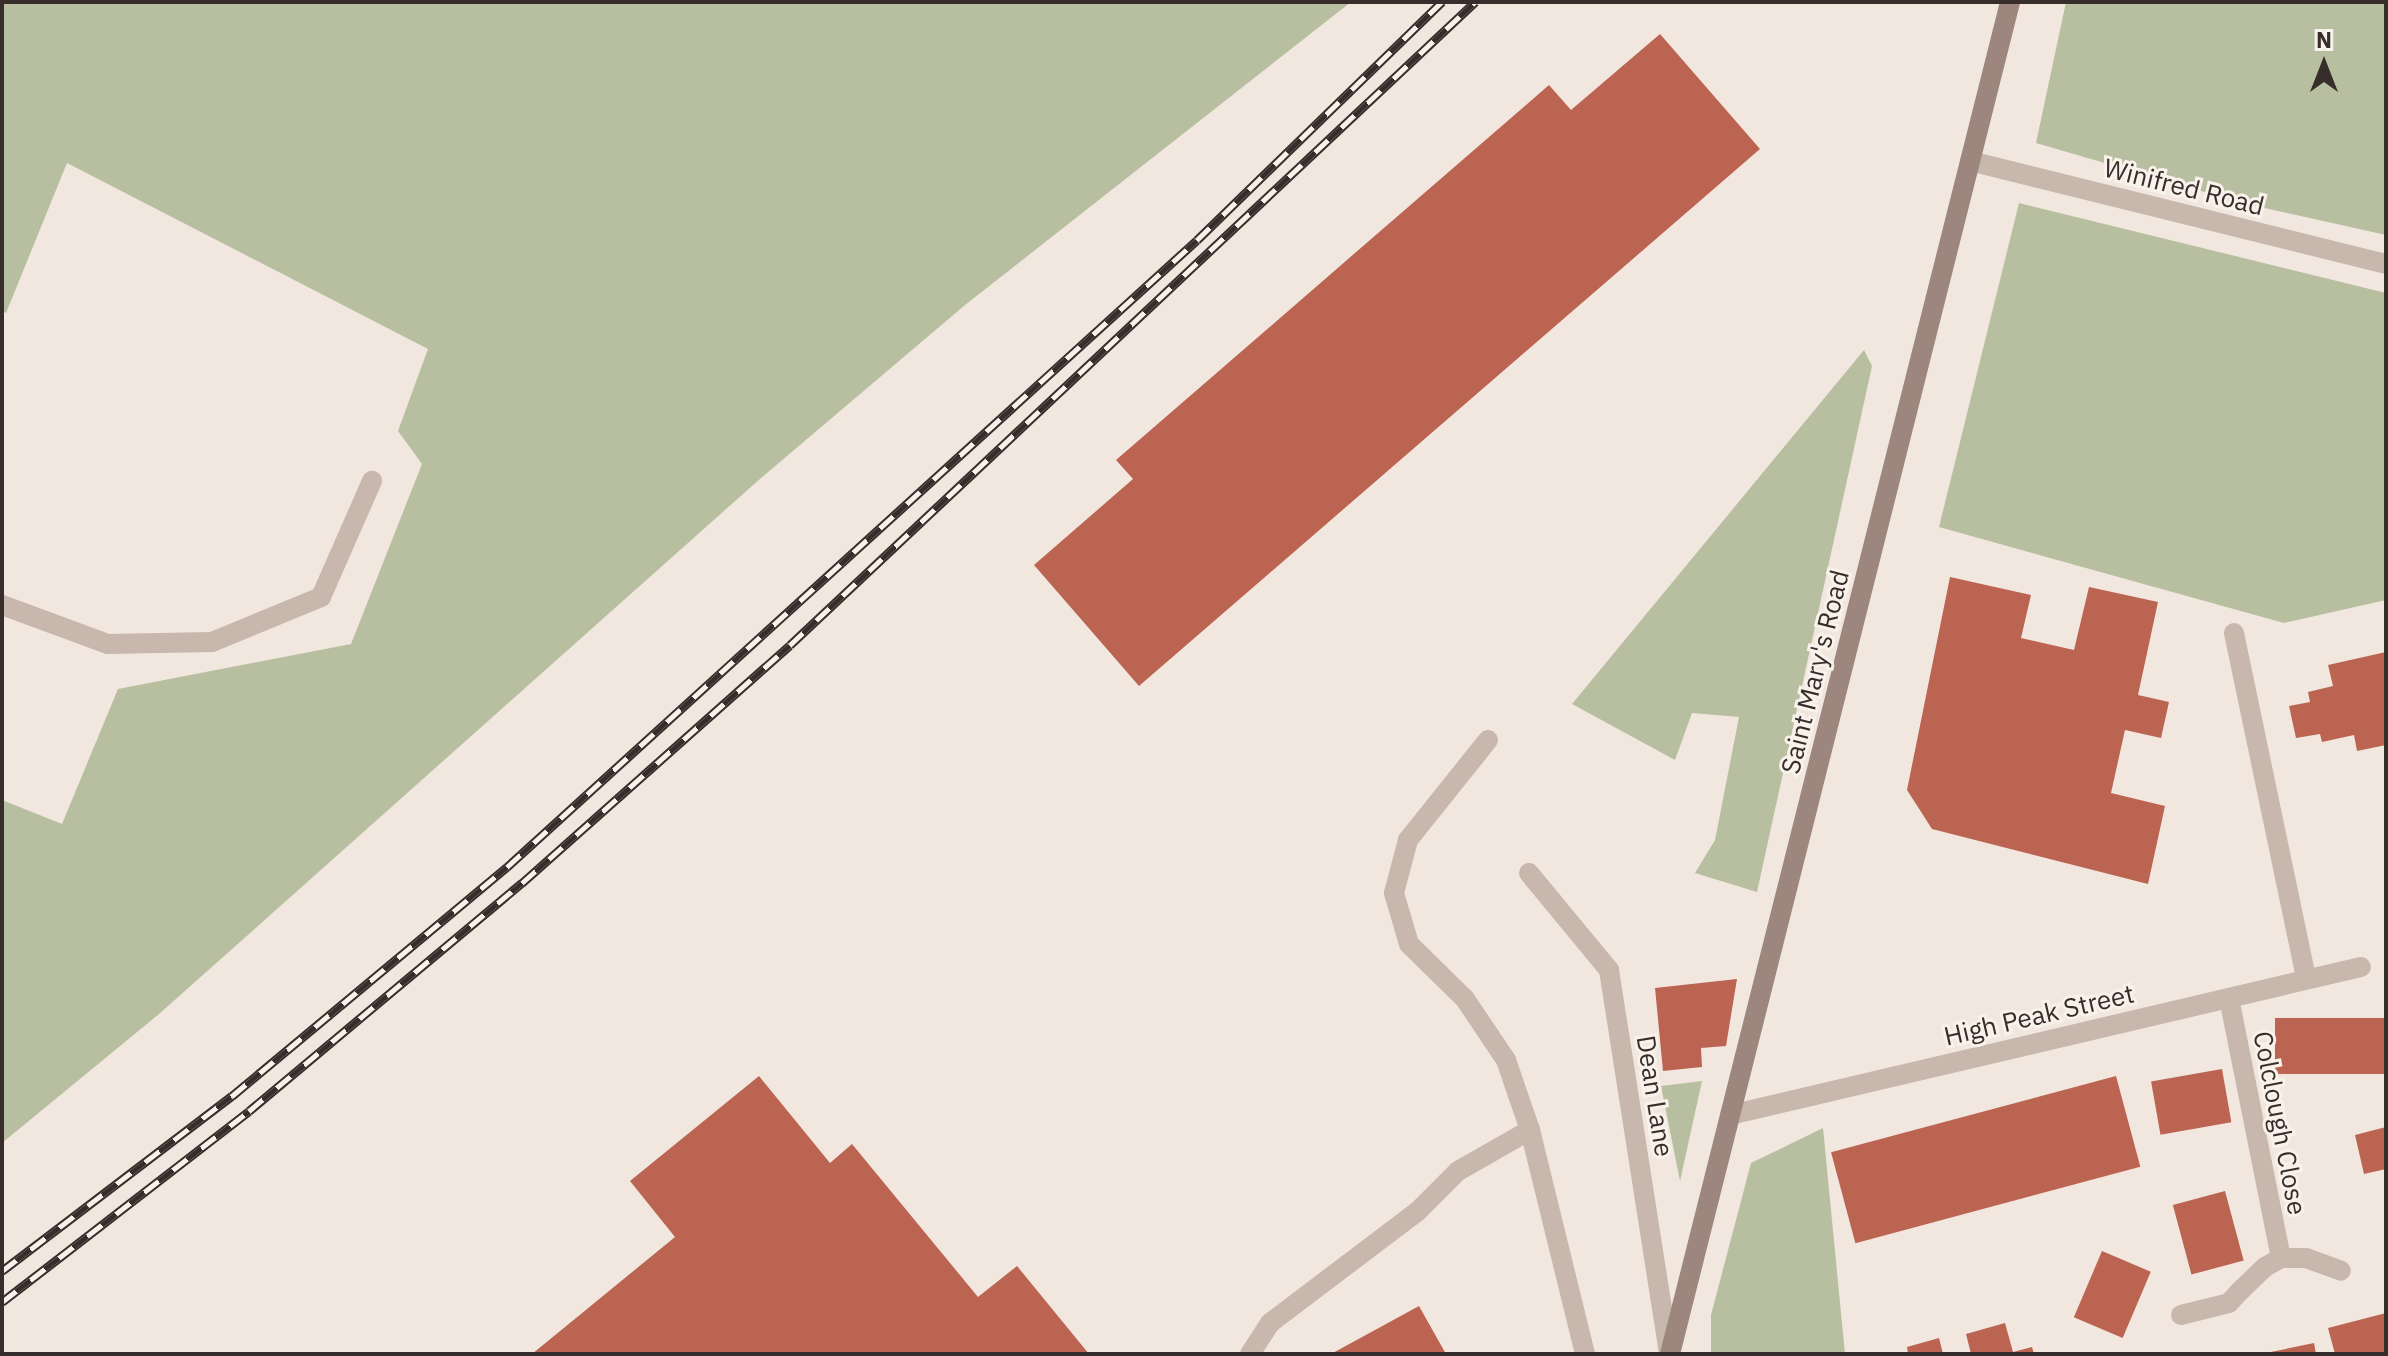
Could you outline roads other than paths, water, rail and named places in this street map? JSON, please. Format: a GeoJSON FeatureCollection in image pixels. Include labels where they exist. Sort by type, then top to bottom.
{"type":"FeatureCollection","features":[{"type":"Feature","properties":{"kind":"street","name":"Saint Mary's Road"},"geometry":{"type":"LineString","coordinates":[[1670,1354],[2010,2]]}},
{"type":"Feature","properties":{"kind":"street","name":"Winifred Road"},"geometry":{"type":"LineString","coordinates":[[1970,161],[2386,264]]}},
{"type":"Feature","properties":{"kind":"street"},"geometry":{"type":"LineString","coordinates":[[2,605],[108,644],[212,642],[321,597],[372,481]]}},
{"type":"Feature","properties":{"kind":"street"},"geometry":{"type":"LineString","coordinates":[[2234,633],[2306,979]]}},
{"type":"Feature","properties":{"kind":"street"},"geometry":{"type":"LineString","coordinates":[[1488,740],[1408,840],[1394,893],[1409,944],[1465,999],[1506,1060],[1530,1130],[1585,1354]]}},
{"type":"Feature","properties":{"kind":"street","name":"Dean Lane"},"geometry":{"type":"LineString","coordinates":[[1529,873],[1609,970],[1670,1354]]}},
{"type":"Feature","properties":{"kind":"street","name":"High Peak Street"},"geometry":{"type":"LineString","coordinates":[[1730,1115],[2361,967]]}},
{"type":"Feature","properties":{"kind":"street","name":"Colclough Close"},"geometry":{"type":"LineString","coordinates":[[2229,998],[2281,1258]]}},
{"type":"Feature","properties":{"kind":"street"},"geometry":{"type":"LineString","coordinates":[[1250,1354],[1270,1323],[1417,1212],[1458,1171],[1530,1130]]}},
{"type":"Feature","properties":{"kind":"street"},"geometry":{"type":"LineString","coordinates":[[2181,1315],[2229,1303],[2265,1267],[2281,1258],[2306,1258],[2341,1271]]}},
{"type":"Feature","properties":{"kind":"railway"},"geometry":{"type":"LineString","coordinates":[[2,1271],[232,1096],[507,867],[1197,240],[1442,2]]}},
{"type":"Feature","properties":{"kind":"railway"},"geometry":{"type":"LineString","coordinates":[[2,1302],[249,1111],[522,883],[790,645],[1475,2]]}}]}
